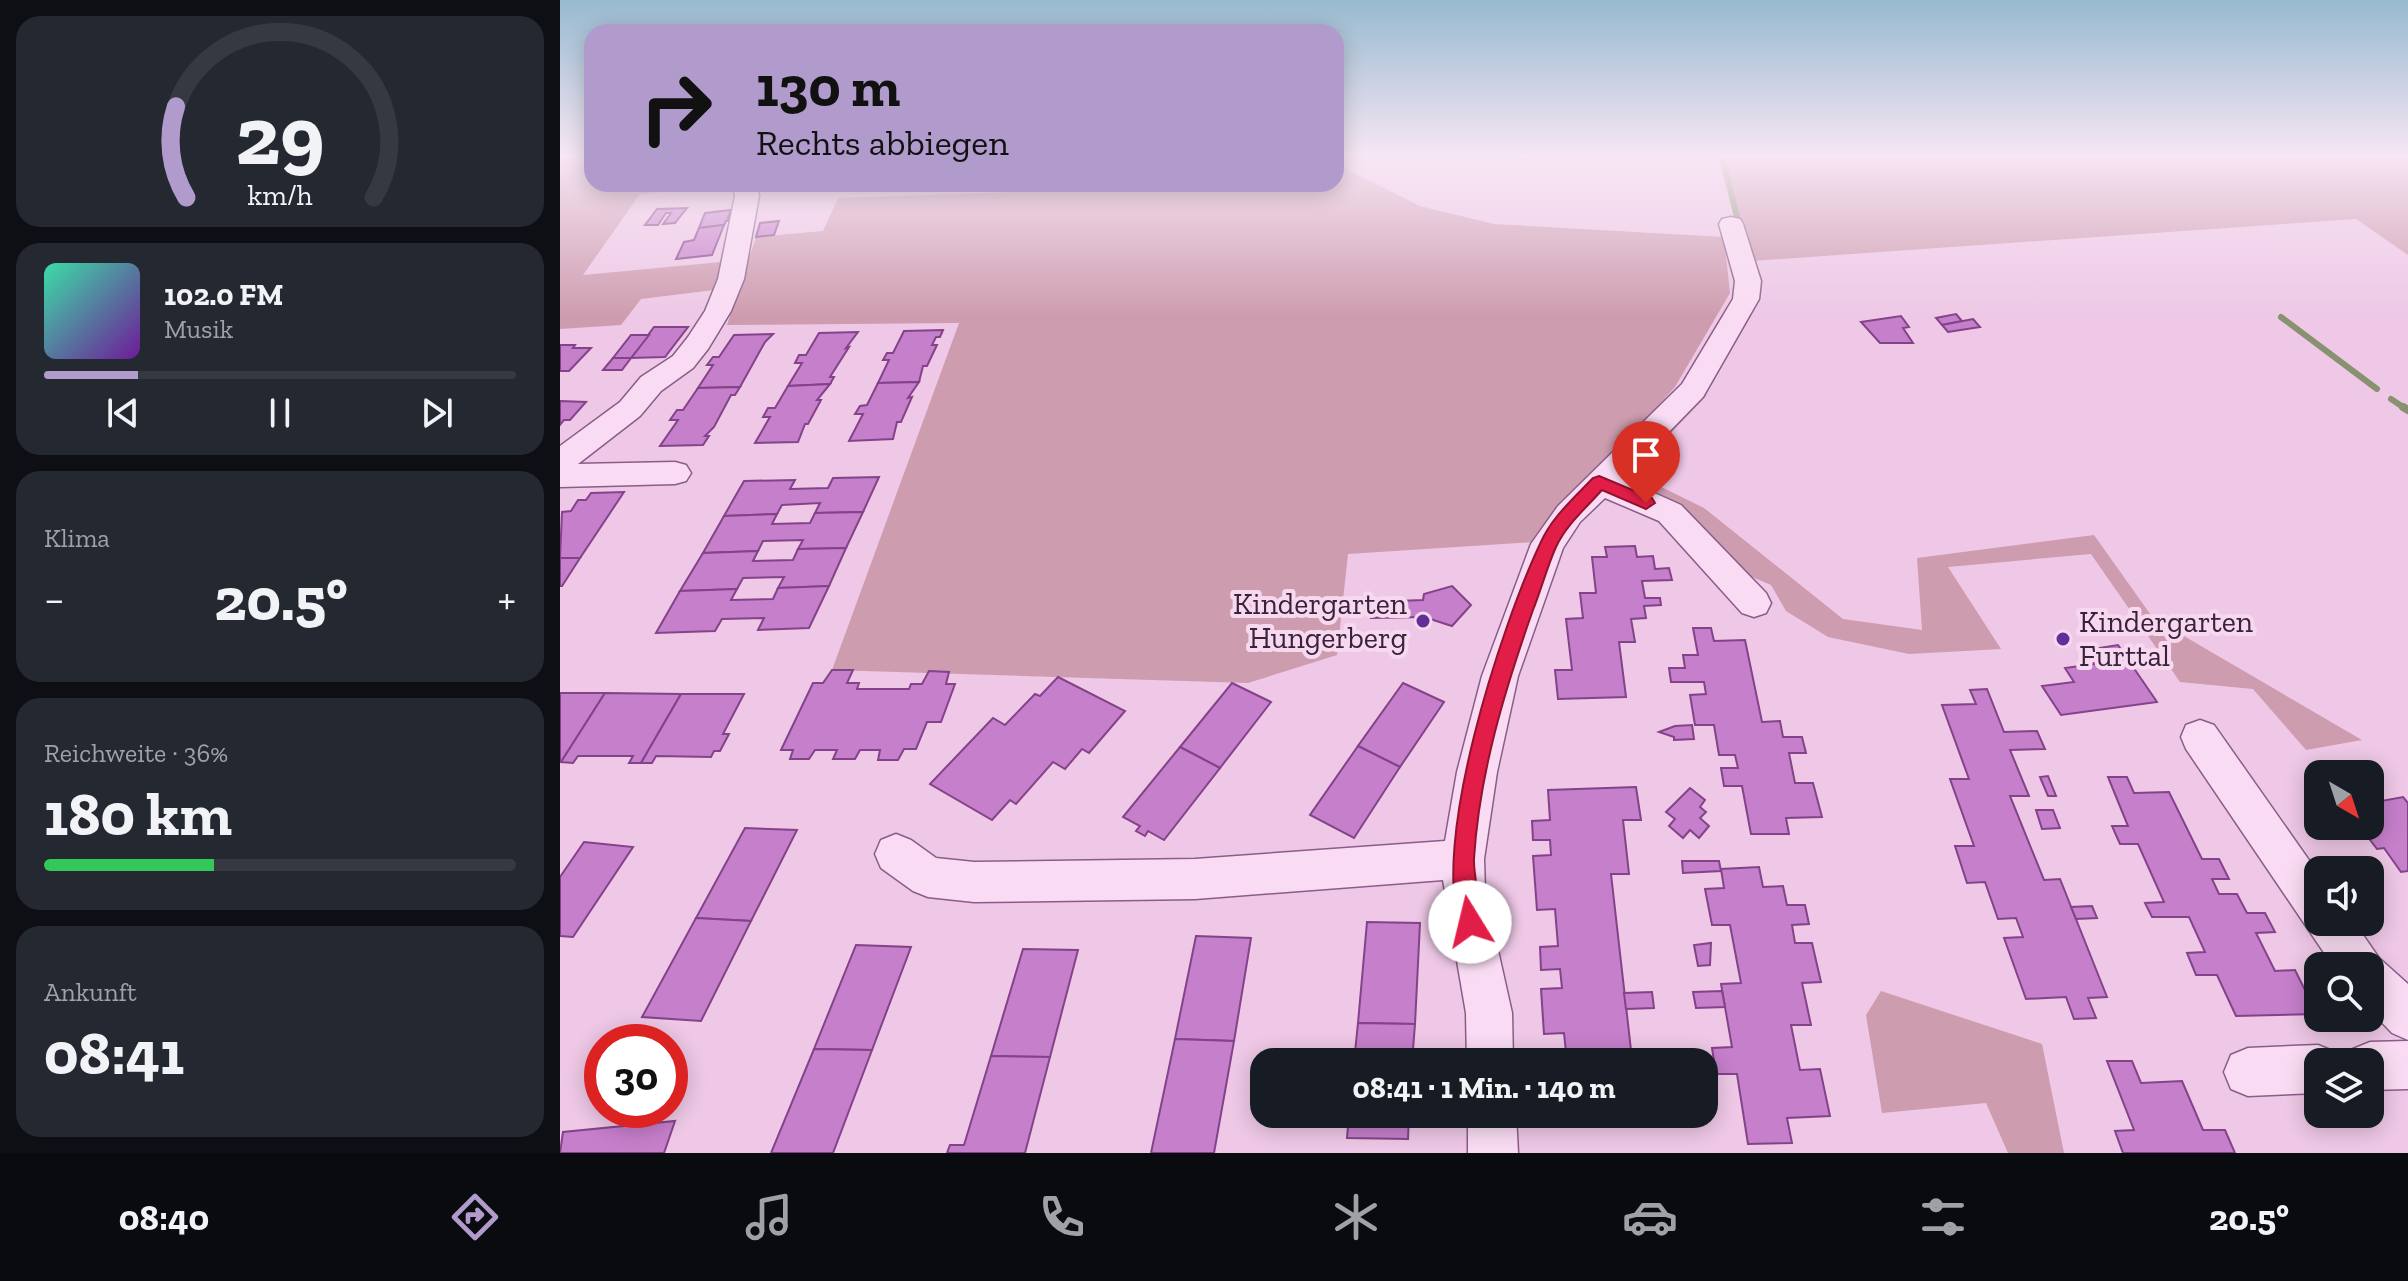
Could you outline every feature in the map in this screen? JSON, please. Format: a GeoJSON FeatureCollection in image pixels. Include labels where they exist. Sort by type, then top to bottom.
{"type":"FeatureCollection","features":[{"type":"Feature","properties":{"kind":"street"},"geometry":{"type":"LineString","coordinates":[[560,462],[630,409],[651,384],[683,362],[718,311],[731,279],[744,211]]}},
{"type":"Feature","properties":{"kind":"street"},"geometry":{"type":"LineString","coordinates":[[1490,1048],[1489,1013],[1464,892],[1463,859],[1477,772],[1500,676],[1548,544],[1569,514],[1599,482],[1693,390],[1746,299],[1748,281],[1731,224]]}},
{"type":"Feature","properties":{"kind":"street"},"geometry":{"type":"LineString","coordinates":[[560,476],[675,473]]}},
{"type":"Feature","properties":{"kind":"street"},"geometry":{"type":"LineString","coordinates":[[1599,482],[1670,513],[1754,603]]}},
{"type":"Feature","properties":{"kind":"street"},"geometry":{"type":"LineString","coordinates":[[2200,737],[2304,889]]}},
{"type":"Feature","properties":{"kind":"street"},"geometry":{"type":"LineString","coordinates":[[896,854],[928,877],[974,882],[1195,879],[1463,859]]}},
{"type":"Feature","properties":{"kind":"street"},"geometry":{"type":"LineString","coordinates":[[2384,992],[2408,1017]]}},
{"type":"Feature","properties":{"kind":"street"},"geometry":{"type":"LineString","coordinates":[[2384,1066],[2408,1065]]}},
{"type":"Feature","properties":{"kind":"street"},"geometry":{"type":"LineString","coordinates":[[2248,1072],[2304,1070]]}},
{"type":"Feature","properties":{"kind":"street"},"geometry":{"type":"LineString","coordinates":[[1492,1128],[1493,1153]]}},
{"type":"Feature","properties":{"kind":"shaded area"},"geometry":{"type":"Polygon","coordinates":[[[560,211],[628,211],[583,275],[732,261],[722,289],[641,299],[621,325],[560,329],[560,211]]]}},
{"type":"Feature","properties":{"kind":"shaded area"},"geometry":{"type":"Polygon","coordinates":[[[832,211],[1440,211],[1494,224],[1724,237],[1730,293],[1675,387],[1535,542],[1348,554],[1337,655],[1248,683],[832,670],[959,323],[727,325],[756,237],[823,231],[832,211]]]}},
{"type":"Feature","properties":{"kind":"shaded area"},"geometry":{"type":"Polygon","coordinates":[[[1738,211],[2408,211],[2408,255],[2356,219],[1751,261],[1738,211]]]}},
{"type":"Feature","properties":{"kind":"shaded area"},"geometry":{"type":"Polygon","coordinates":[[[1709,393],[1633,473],[1704,508],[1843,619],[1922,630],[1917,558],[2094,535],[2153,618],[2362,740],[2306,750],[2253,689],[2180,682],[2091,554],[1948,567],[2001,649],[1909,654],[1828,637],[1786,611],[1771,585],[1729,567],[1610,482],[1709,393]]]}},
{"type":"Feature","properties":{"kind":"shaded area"},"geometry":{"type":"Polygon","coordinates":[[[1881,991],[2042,1044],[2064,1153],[2008,1153],[1986,1103],[1882,1113],[1866,1015],[1881,991]]]}},
{"type":"Feature","properties":{"kind":"building"},"geometry":{"type":"Polygon","coordinates":[[[656,211],[685,211],[675,223],[663,224],[671,213],[666,213],[658,225],[645,225],[656,211]]]}},
{"type":"Feature","properties":{"kind":"building"},"geometry":{"type":"Polygon","coordinates":[[[731,211],[728,218],[732,218],[724,225],[699,228],[705,213],[731,211]]]}},
{"type":"Feature","properties":{"kind":"building"},"geometry":{"type":"Polygon","coordinates":[[[779,221],[774,235],[756,237],[760,223],[779,221]]]}},
{"type":"Feature","properties":{"kind":"building"},"geometry":{"type":"Polygon","coordinates":[[[724,225],[712,255],[676,259],[684,242],[694,240],[699,228],[724,225]]]}},
{"type":"Feature","properties":{"kind":"building"},"geometry":{"type":"Polygon","coordinates":[[[1956,314],[1962,321],[1942,325],[1936,318],[1956,314]]]}},
{"type":"Feature","properties":{"kind":"building"},"geometry":{"type":"Polygon","coordinates":[[[1901,316],[1909,327],[1903,328],[1913,343],[1880,343],[1861,322],[1901,316]]]}},
{"type":"Feature","properties":{"kind":"building"},"geometry":{"type":"Polygon","coordinates":[[[1973,319],[1980,327],[1948,332],[1942,325],[1973,319]]]}},
{"type":"Feature","properties":{"kind":"building"},"geometry":{"type":"Polygon","coordinates":[[[654,327],[688,327],[665,357],[631,358],[654,327]]]}},
{"type":"Feature","properties":{"kind":"building"},"geometry":{"type":"Polygon","coordinates":[[[943,330],[932,345],[937,345],[927,366],[923,366],[919,382],[878,383],[889,360],[883,360],[887,353],[893,353],[904,331],[943,330]]]}},
{"type":"Feature","properties":{"kind":"building"},"geometry":{"type":"Polygon","coordinates":[[[858,332],[830,377],[834,377],[830,384],[788,386],[802,363],[795,363],[799,355],[806,355],[819,333],[858,332]]]}},
{"type":"Feature","properties":{"kind":"building"},"geometry":{"type":"Polygon","coordinates":[[[773,334],[765,342],[740,387],[698,388],[713,365],[707,365],[713,357],[719,357],[734,335],[773,334]]]}},
{"type":"Feature","properties":{"kind":"building"},"geometry":{"type":"Polygon","coordinates":[[[631,335],[649,335],[631,358],[613,358],[631,335]]]}},
{"type":"Feature","properties":{"kind":"building"},"geometry":{"type":"Polygon","coordinates":[[[560,345],[591,348],[569,371],[560,371],[560,345]]]}},
{"type":"Feature","properties":{"kind":"building"},"geometry":{"type":"Polygon","coordinates":[[[613,358],[631,358],[622,370],[603,370],[613,358]]]}},
{"type":"Feature","properties":{"kind":"building"},"geometry":{"type":"Polygon","coordinates":[[[919,382],[908,398],[912,397],[901,422],[897,422],[893,439],[849,441],[863,414],[855,414],[860,406],[867,405],[878,383],[919,382]]]}},
{"type":"Feature","properties":{"kind":"building"},"geometry":{"type":"Polygon","coordinates":[[[830,384],[817,400],[821,400],[808,424],[805,424],[798,442],[755,443],[770,417],[763,417],[768,408],[775,408],[788,386],[830,384]]]}},
{"type":"Feature","properties":{"kind":"building"},"geometry":{"type":"Polygon","coordinates":[[[740,387],[735,395],[731,395],[714,427],[705,436],[709,436],[703,445],[660,446],[678,420],[670,420],[677,410],[683,410],[698,388],[740,387]]]}},
{"type":"Feature","properties":{"kind":"building"},"geometry":{"type":"Polygon","coordinates":[[[560,401],[586,402],[570,420],[564,420],[560,425],[560,401]]]}},
{"type":"Feature","properties":{"kind":"building"},"geometry":{"type":"Polygon","coordinates":[[[879,477],[863,512],[815,513],[820,503],[782,505],[777,514],[724,516],[744,481],[795,480],[790,489],[828,488],[833,478],[879,477]]]}},
{"type":"Feature","properties":{"kind":"building"},"geometry":{"type":"Polygon","coordinates":[[[624,492],[580,558],[560,558],[562,512],[571,511],[578,500],[586,500],[591,493],[624,492]]]}},
{"type":"Feature","properties":{"kind":"building"},"geometry":{"type":"Polygon","coordinates":[[[863,512],[846,548],[798,549],[803,540],[763,541],[758,551],[703,553],[724,516],[777,514],[772,524],[810,523],[815,513],[863,512]]]}},
{"type":"Feature","properties":{"kind":"building"},"geometry":{"type":"Polygon","coordinates":[[[1635,546],[1637,557],[1653,556],[1655,569],[1669,568],[1672,580],[1642,581],[1645,598],[1660,598],[1661,605],[1644,606],[1646,618],[1631,619],[1635,642],[1619,642],[1626,697],[1558,699],[1555,670],[1572,670],[1566,619],[1583,618],[1580,593],[1596,593],[1592,557],[1607,557],[1605,547],[1635,546]]]}},
{"type":"Feature","properties":{"kind":"building"},"geometry":{"type":"Polygon","coordinates":[[[846,548],[829,586],[778,588],[784,577],[743,578],[737,589],[680,591],[703,553],[758,551],[753,561],[793,560],[798,549],[846,548]]]}},
{"type":"Feature","properties":{"kind":"building"},"geometry":{"type":"Polygon","coordinates":[[[560,558],[580,558],[562,586],[560,586],[560,558]]]}},
{"type":"Feature","properties":{"kind":"building"},"geometry":{"type":"Polygon","coordinates":[[[829,586],[809,628],[758,630],[764,618],[722,619],[715,631],[656,633],[680,591],[737,589],[731,600],[773,599],[778,588],[829,586]]]}},
{"type":"Feature","properties":{"kind":"building","name":"Kindergarten Hungerberg"},"geometry":{"type":"Polygon","coordinates":[[[1452,586],[1471,605],[1452,626],[1424,617],[1371,618],[1372,602],[1423,600],[1424,594],[1452,586]]]}},
{"type":"Feature","properties":{"kind":"building"},"geometry":{"type":"Polygon","coordinates":[[[1693,628],[1711,628],[1714,641],[1745,640],[1762,722],[1780,721],[1783,737],[1802,737],[1806,753],[1789,753],[1795,783],[1813,783],[1822,817],[1786,818],[1789,834],[1751,834],[1742,786],[1724,786],[1721,768],[1738,768],[1735,755],[1719,755],[1714,725],[1695,725],[1690,695],[1706,694],[1704,682],[1671,682],[1669,668],[1685,668],[1683,655],[1698,655],[1693,628]]]}},
{"type":"Feature","properties":{"kind":"building","name":"Kindergarten Furttal"},"geometry":{"type":"Polygon","coordinates":[[[2118,645],[2157,702],[2061,715],[2042,686],[2074,682],[2065,668],[2095,664],[2087,650],[2118,645]]]}},
{"type":"Feature","properties":{"kind":"building"},"geometry":{"type":"Polygon","coordinates":[[[832,670],[853,670],[847,683],[859,683],[857,689],[909,689],[911,684],[922,684],[929,671],[949,672],[946,684],[955,684],[941,722],[927,722],[916,749],[904,749],[898,760],[878,760],[880,750],[860,750],[855,759],[833,759],[837,750],[815,750],[809,759],[790,759],[793,750],[781,750],[813,683],[823,683],[832,670]]]}},
{"type":"Feature","properties":{"kind":"building"},"geometry":{"type":"Polygon","coordinates":[[[1058,677],[1125,711],[1089,753],[1082,749],[1065,769],[1053,762],[1016,804],[1010,800],[992,820],[930,784],[993,718],[1005,725],[1035,694],[1040,696],[1058,677]]]}},
{"type":"Feature","properties":{"kind":"building"},"geometry":{"type":"Polygon","coordinates":[[[1232,683],[1271,702],[1220,768],[1180,747],[1232,683]]]}},
{"type":"Feature","properties":{"kind":"building"},"geometry":{"type":"Polygon","coordinates":[[[1403,683],[1444,702],[1400,767],[1358,746],[1403,683]]]}},
{"type":"Feature","properties":{"kind":"building"},"geometry":{"type":"Polygon","coordinates":[[[1987,689],[2004,732],[2037,731],[2045,749],[2010,750],[2029,796],[2010,796],[2044,880],[2060,879],[2107,997],[2088,998],[2096,1018],[2074,1019],[2066,997],[2026,999],[2004,938],[2023,937],[2016,918],[1998,919],[1985,882],[1967,883],[1955,846],[1974,846],[1950,779],[1969,779],[1942,705],[1976,704],[1970,690],[1987,689]]]}},
{"type":"Feature","properties":{"kind":"building"},"geometry":{"type":"Polygon","coordinates":[[[560,693],[605,693],[561,762],[560,762],[560,693]]]}},
{"type":"Feature","properties":{"kind":"building"},"geometry":{"type":"Polygon","coordinates":[[[605,693],[681,694],[641,763],[629,763],[633,756],[578,756],[573,763],[561,762],[605,693]]]}},
{"type":"Feature","properties":{"kind":"building"},"geometry":{"type":"Polygon","coordinates":[[[681,694],[744,694],[723,734],[729,734],[720,751],[714,751],[711,757],[656,756],[652,763],[641,763],[681,694]]]}},
{"type":"Feature","properties":{"kind":"building"},"geometry":{"type":"Polygon","coordinates":[[[1692,725],[1694,739],[1674,740],[1674,737],[1659,732],[1675,726],[1692,725]]]}},
{"type":"Feature","properties":{"kind":"building"},"geometry":{"type":"Polygon","coordinates":[[[1358,746],[1400,767],[1354,838],[1310,815],[1358,746]]]}},
{"type":"Feature","properties":{"kind":"building"},"geometry":{"type":"Polygon","coordinates":[[[1180,747],[1220,768],[1164,840],[1148,831],[1145,836],[1136,831],[1140,826],[1123,817],[1180,747]]]}},
{"type":"Feature","properties":{"kind":"building"},"geometry":{"type":"Polygon","coordinates":[[[2048,776],[2056,796],[2048,796],[2040,777],[2048,776]]]}},
{"type":"Feature","properties":{"kind":"building"},"geometry":{"type":"Polygon","coordinates":[[[2108,777],[2127,777],[2134,793],[2169,792],[2202,859],[2219,859],[2229,879],[2212,879],[2219,894],[2237,894],[2247,913],[2265,913],[2275,932],[2256,933],[2275,971],[2295,970],[2304,988],[2304,1014],[2236,1016],[2217,975],[2196,975],[2187,953],[2205,952],[2189,917],[2152,917],[2145,903],[2164,902],[2138,844],[2120,844],[2112,826],[2128,826],[2108,777]]]}},
{"type":"Feature","properties":{"kind":"building"},"geometry":{"type":"Polygon","coordinates":[[[1636,787],[1641,820],[1623,820],[1629,874],[1611,874],[1631,1048],[1566,1048],[1564,1033],[1544,1034],[1541,989],[1562,988],[1560,969],[1541,970],[1540,947],[1558,946],[1555,909],[1537,910],[1533,856],[1551,855],[1550,840],[1533,840],[1532,821],[1550,820],[1548,790],[1636,787]]]}},
{"type":"Feature","properties":{"kind":"building"},"geometry":{"type":"Polygon","coordinates":[[[1690,788],[1705,800],[1700,807],[1706,812],[1700,818],[1709,826],[1699,838],[1690,830],[1683,838],[1669,826],[1675,819],[1666,812],[1690,788]]]}},
{"type":"Feature","properties":{"kind":"building"},"geometry":{"type":"Polygon","coordinates":[[[2403,797],[2408,803],[2408,871],[2401,872],[2384,848],[2377,849],[2370,840],[2384,840],[2384,800],[2403,797]]]}},
{"type":"Feature","properties":{"kind":"building"},"geometry":{"type":"Polygon","coordinates":[[[2036,810],[2053,810],[2060,828],[2042,829],[2036,810]]]}},
{"type":"Feature","properties":{"kind":"building"},"geometry":{"type":"Polygon","coordinates":[[[745,828],[797,830],[751,921],[696,918],[745,828]]]}},
{"type":"Feature","properties":{"kind":"building"},"geometry":{"type":"Polygon","coordinates":[[[584,842],[633,847],[573,937],[560,936],[560,877],[584,842]]]}},
{"type":"Feature","properties":{"kind":"building"},"geometry":{"type":"Polygon","coordinates":[[[1682,861],[1719,861],[1721,871],[1683,873],[1682,861]]]}},
{"type":"Feature","properties":{"kind":"building"},"geometry":{"type":"Polygon","coordinates":[[[1759,867],[1763,887],[1783,886],[1787,905],[1805,905],[1809,924],[1792,925],[1795,943],[1812,943],[1821,982],[1802,983],[1811,1025],[1791,1025],[1800,1070],[1820,1069],[1830,1116],[1787,1118],[1792,1143],[1748,1144],[1737,1074],[1718,1074],[1718,1048],[1712,1048],[1732,1047],[1721,984],[1741,983],[1730,925],[1712,925],[1705,889],[1724,888],[1721,869],[1759,867]]]}},
{"type":"Feature","properties":{"kind":"building"},"geometry":{"type":"Polygon","coordinates":[[[2092,906],[2097,918],[2076,919],[2071,907],[2092,906]]]}},
{"type":"Feature","properties":{"kind":"building"},"geometry":{"type":"Polygon","coordinates":[[[696,918],[751,921],[701,1021],[642,1017],[696,918]]]}},
{"type":"Feature","properties":{"kind":"building"},"geometry":{"type":"Polygon","coordinates":[[[1367,922],[1420,923],[1415,1024],[1358,1023],[1367,922]]]}},
{"type":"Feature","properties":{"kind":"building"},"geometry":{"type":"Polygon","coordinates":[[[1196,936],[1251,938],[1234,1041],[1175,1039],[1196,936]]]}},
{"type":"Feature","properties":{"kind":"building"},"geometry":{"type":"Polygon","coordinates":[[[1711,943],[1710,965],[1698,966],[1694,945],[1711,943]]]}},
{"type":"Feature","properties":{"kind":"building"},"geometry":{"type":"Polygon","coordinates":[[[856,945],[911,947],[872,1050],[814,1049],[856,945]]]}},
{"type":"Feature","properties":{"kind":"building"},"geometry":{"type":"Polygon","coordinates":[[[1023,949],[1078,950],[1050,1057],[991,1056],[1023,949]]]}},
{"type":"Feature","properties":{"kind":"building"},"geometry":{"type":"Polygon","coordinates":[[[1722,991],[1725,1007],[1696,1008],[1693,992],[1722,991]]]}},
{"type":"Feature","properties":{"kind":"building"},"geometry":{"type":"Polygon","coordinates":[[[1652,992],[1654,1008],[1626,1009],[1624,993],[1652,992]]]}},
{"type":"Feature","properties":{"kind":"building"},"geometry":{"type":"Polygon","coordinates":[[[1358,1023],[1415,1024],[1413,1048],[1355,1048],[1358,1023]]]}},
{"type":"Feature","properties":{"kind":"building"},"geometry":{"type":"Polygon","coordinates":[[[1175,1039],[1234,1041],[1214,1153],[1151,1153],[1175,1039]]]}},
{"type":"Feature","properties":{"kind":"building"},"geometry":{"type":"Polygon","coordinates":[[[814,1049],[872,1050],[833,1153],[771,1153],[814,1049]]]}},
{"type":"Feature","properties":{"kind":"building"},"geometry":{"type":"Polygon","coordinates":[[[991,1056],[1050,1057],[1025,1153],[947,1153],[950,1145],[964,1145],[991,1056]]]}},
{"type":"Feature","properties":{"kind":"building"},"geometry":{"type":"Polygon","coordinates":[[[2107,1061],[2132,1061],[2141,1083],[2182,1081],[2203,1130],[2225,1130],[2235,1153],[2123,1153],[2115,1131],[2134,1130],[2107,1061]]]}},
{"type":"Feature","properties":{"kind":"building"},"geometry":{"type":"Polygon","coordinates":[[[604,1128],[673,1128],[664,1153],[560,1153],[563,1132],[604,1128]]]}},
{"type":"Feature","properties":{"kind":"building"},"geometry":{"type":"Polygon","coordinates":[[[1348,1128],[1408,1128],[1408,1139],[1347,1138],[1348,1128]]]}},
{"type":"Feature","properties":{"kind":"waterway"},"geometry":{"type":"LineString","coordinates":[[1735,211],[1738,221]]}},
{"type":"Feature","properties":{"kind":"waterway"},"geometry":{"type":"LineString","coordinates":[[2281,317],[2377,389]]}},
{"type":"Feature","properties":{"kind":"waterway"},"geometry":{"type":"LineString","coordinates":[[2391,399],[2403,407]]}},
{"type":"Feature","properties":{"kind":"waterway"},"geometry":{"type":"LineString","coordinates":[[2403,407],[2408,410]]}},
{"type":"Feature","properties":{"kind":"place","name":"Kindergarten Hungerberg"},"geometry":{"type":"Point","coordinates":[1423,621]}},
{"type":"Feature","properties":{"kind":"place","name":"Kindergarten Furttal"},"geometry":{"type":"Point","coordinates":[2063,639]}},
{"type":"Feature","properties":{"kind":"route"},"geometry":{"type":"LineString","coordinates":[[1470,922],[1464,892],[1463,859],[1468,815],[1500,676],[1548,544],[1569,514],[1599,482],[1646,503]]}}]}
